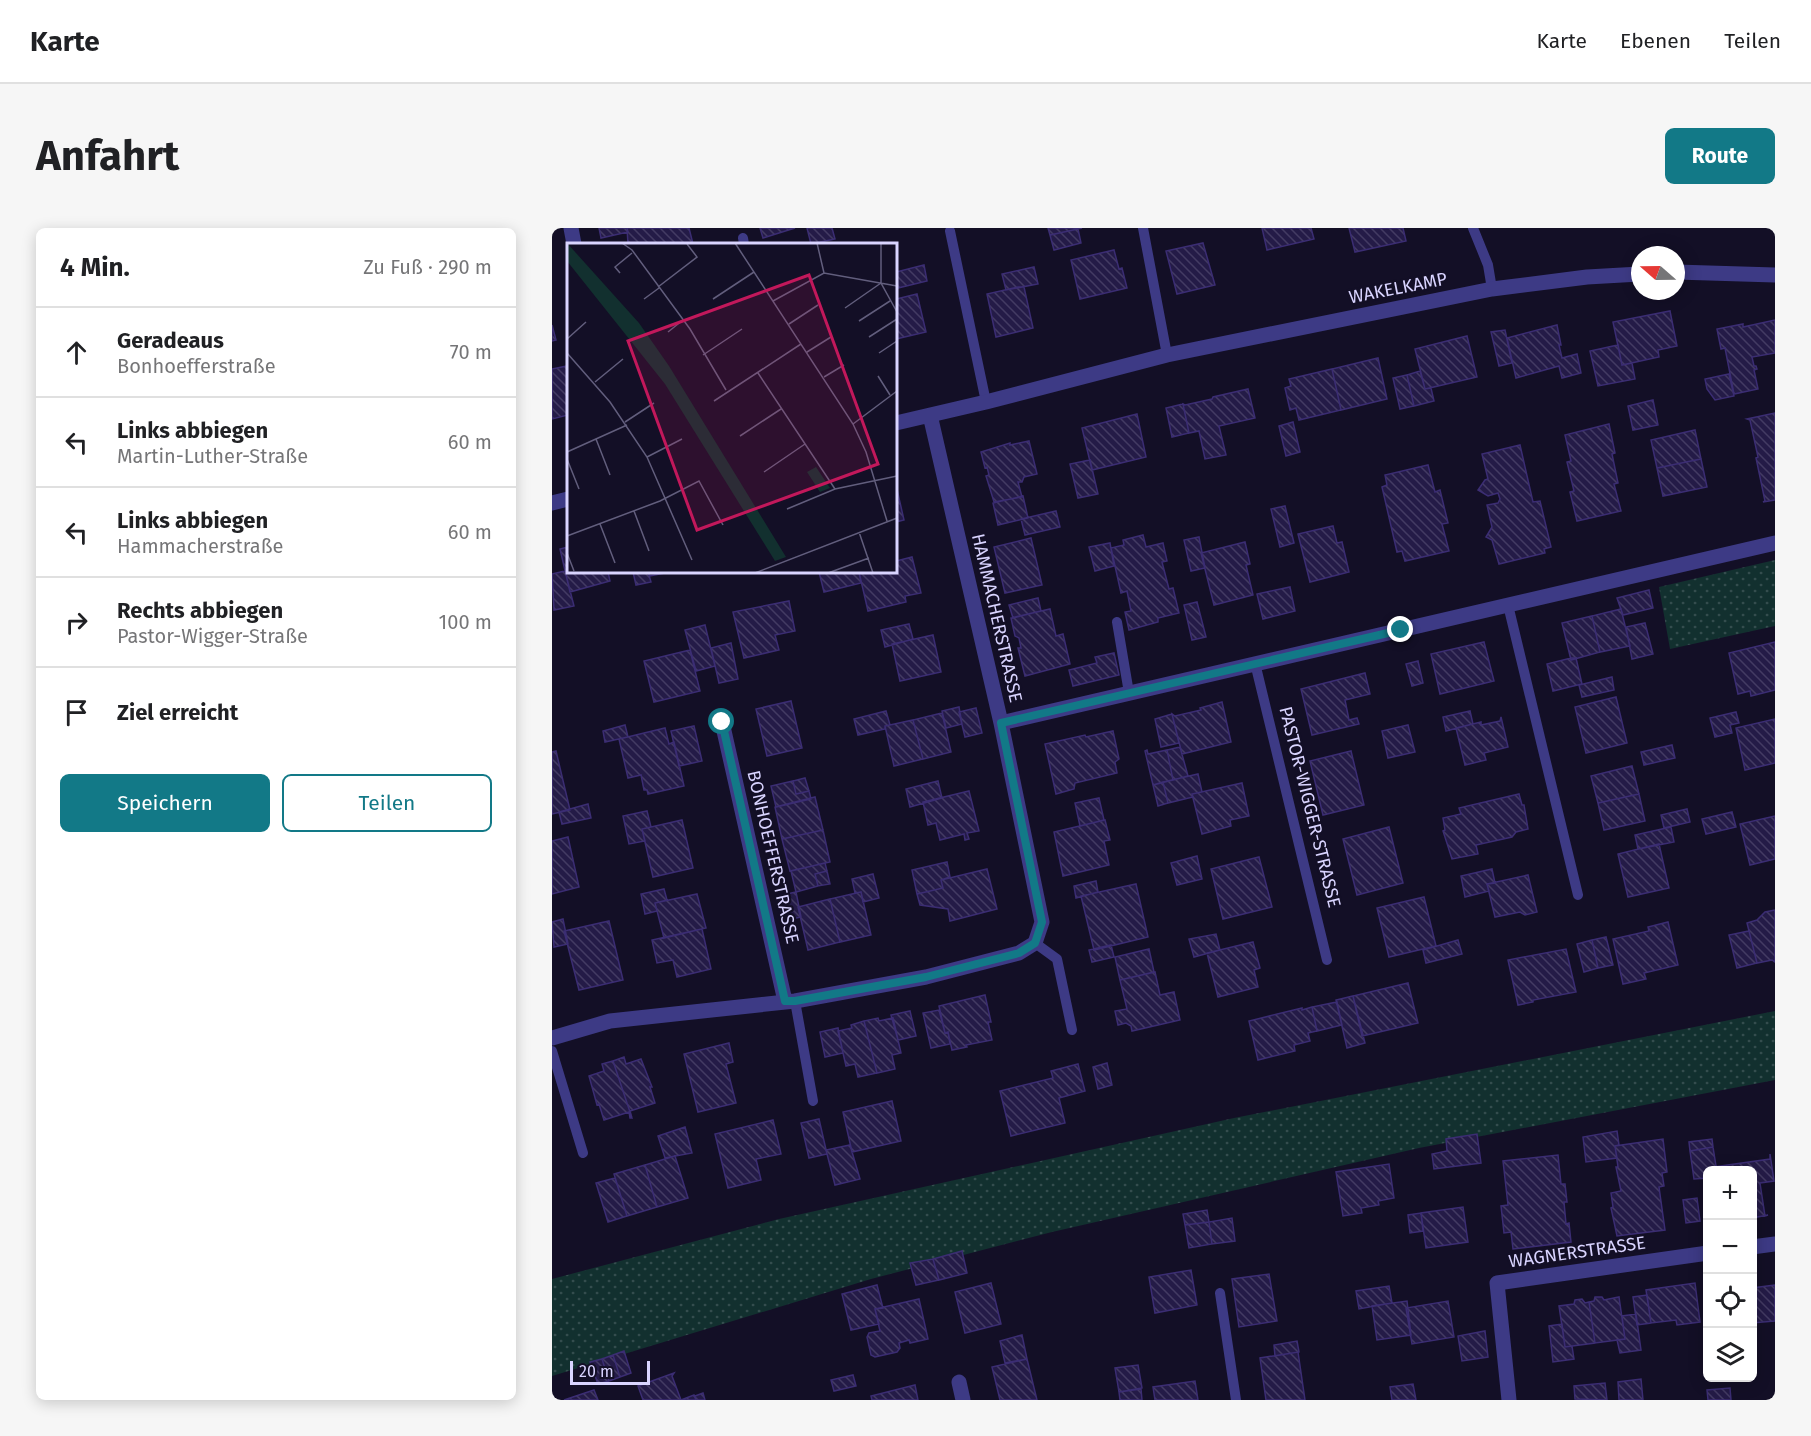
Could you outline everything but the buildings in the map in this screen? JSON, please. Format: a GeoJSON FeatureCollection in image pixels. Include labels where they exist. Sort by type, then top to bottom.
{"type":"FeatureCollection","features":[{"type":"Feature","properties":{"kind":"street"},"geometry":{"type":"LineString","coordinates":[[571,228],[574,243]]}},
{"type":"Feature","properties":{"kind":"street"},"geometry":{"type":"LineString","coordinates":[[1685,272],[1775,275]]}},
{"type":"Feature","properties":{"kind":"street","name":"WAKELKAMP"},"geometry":{"type":"LineString","coordinates":[[897,423],[1167,355],[1492,289],[1587,277],[1631,275]]}},
{"type":"Feature","properties":{"kind":"street","name":"HAMMACHERSTRASSE"},"geometry":{"type":"LineString","coordinates":[[930,416],[1001,723],[1042,922],[1035,943]]}},
{"type":"Feature","properties":{"kind":"street"},"geometry":{"type":"LineString","coordinates":[[552,503],[567,499]]}},
{"type":"Feature","properties":{"kind":"street"},"geometry":{"type":"LineString","coordinates":[[1001,723],[1775,543]]}},
{"type":"Feature","properties":{"kind":"street","name":"BONHOEFFERSTRASSE"},"geometry":{"type":"LineString","coordinates":[[722,722],[790,1001]]}},
{"type":"Feature","properties":{"kind":"street"},"geometry":{"type":"LineString","coordinates":[[552,1038],[610,1021],[790,1001],[926,977],[1019,953],[1035,943]]}},
{"type":"Feature","properties":{"kind":"street"},"geometry":{"type":"LineString","coordinates":[[1757,1246],[1775,1244]]}},
{"type":"Feature","properties":{"kind":"street","name":"WAGNERSTRASSE"},"geometry":{"type":"LineString","coordinates":[[1509,1400],[1497,1283],[1703,1254]]}},
{"type":"Feature","properties":{"kind":"street"},"geometry":{"type":"LineString","coordinates":[[959,1382],[963,1400]]}},
{"type":"Feature","properties":{"kind":"lane"},"geometry":{"type":"LineString","coordinates":[[1143,228],[1167,355]]}},
{"type":"Feature","properties":{"kind":"lane"},"geometry":{"type":"LineString","coordinates":[[1473,228],[1488,265],[1492,289]]}},
{"type":"Feature","properties":{"kind":"lane"},"geometry":{"type":"LineString","coordinates":[[950,231],[986,402]]}},
{"type":"Feature","properties":{"kind":"lane"},"geometry":{"type":"LineString","coordinates":[[1508,605],[1578,895]]}},
{"type":"Feature","properties":{"kind":"lane"},"geometry":{"type":"LineString","coordinates":[[1117,622],[1129,693]]}},
{"type":"Feature","properties":{"kind":"lane","name":"PASTOR-WIGGER-STRASSE"},"geometry":{"type":"LineString","coordinates":[[1255,663],[1327,960]]}},
{"type":"Feature","properties":{"kind":"lane"},"geometry":{"type":"LineString","coordinates":[[1035,943],[1057,959],[1072,1030]]}},
{"type":"Feature","properties":{"kind":"lane"},"geometry":{"type":"LineString","coordinates":[[790,1001],[813,1101]]}},
{"type":"Feature","properties":{"kind":"lane"},"geometry":{"type":"LineString","coordinates":[[552,1051],[582,1153]]}},
{"type":"Feature","properties":{"kind":"lane"},"geometry":{"type":"LineString","coordinates":[[1220,1293],[1236,1400]]}},
{"type":"Feature","properties":{"kind":"green space"},"geometry":{"type":"Polygon","coordinates":[[[1775,560],[1775,626],[1670,649],[1659,587],[1775,560]]]}},
{"type":"Feature","properties":{"kind":"green space"},"geometry":{"type":"Polygon","coordinates":[[[1775,1011],[1775,1080],[1419,1148],[1052,1232],[871,1279],[552,1376],[552,1279],[779,1219],[1234,1118],[1775,1011]]]}},
{"type":"Feature","properties":{"kind":"route"},"geometry":{"type":"LineString","coordinates":[[722,722],[785,1001],[795,1001],[926,977],[1019,953],[1035,943],[1042,922],[1001,723],[1401,630]]}}]}
